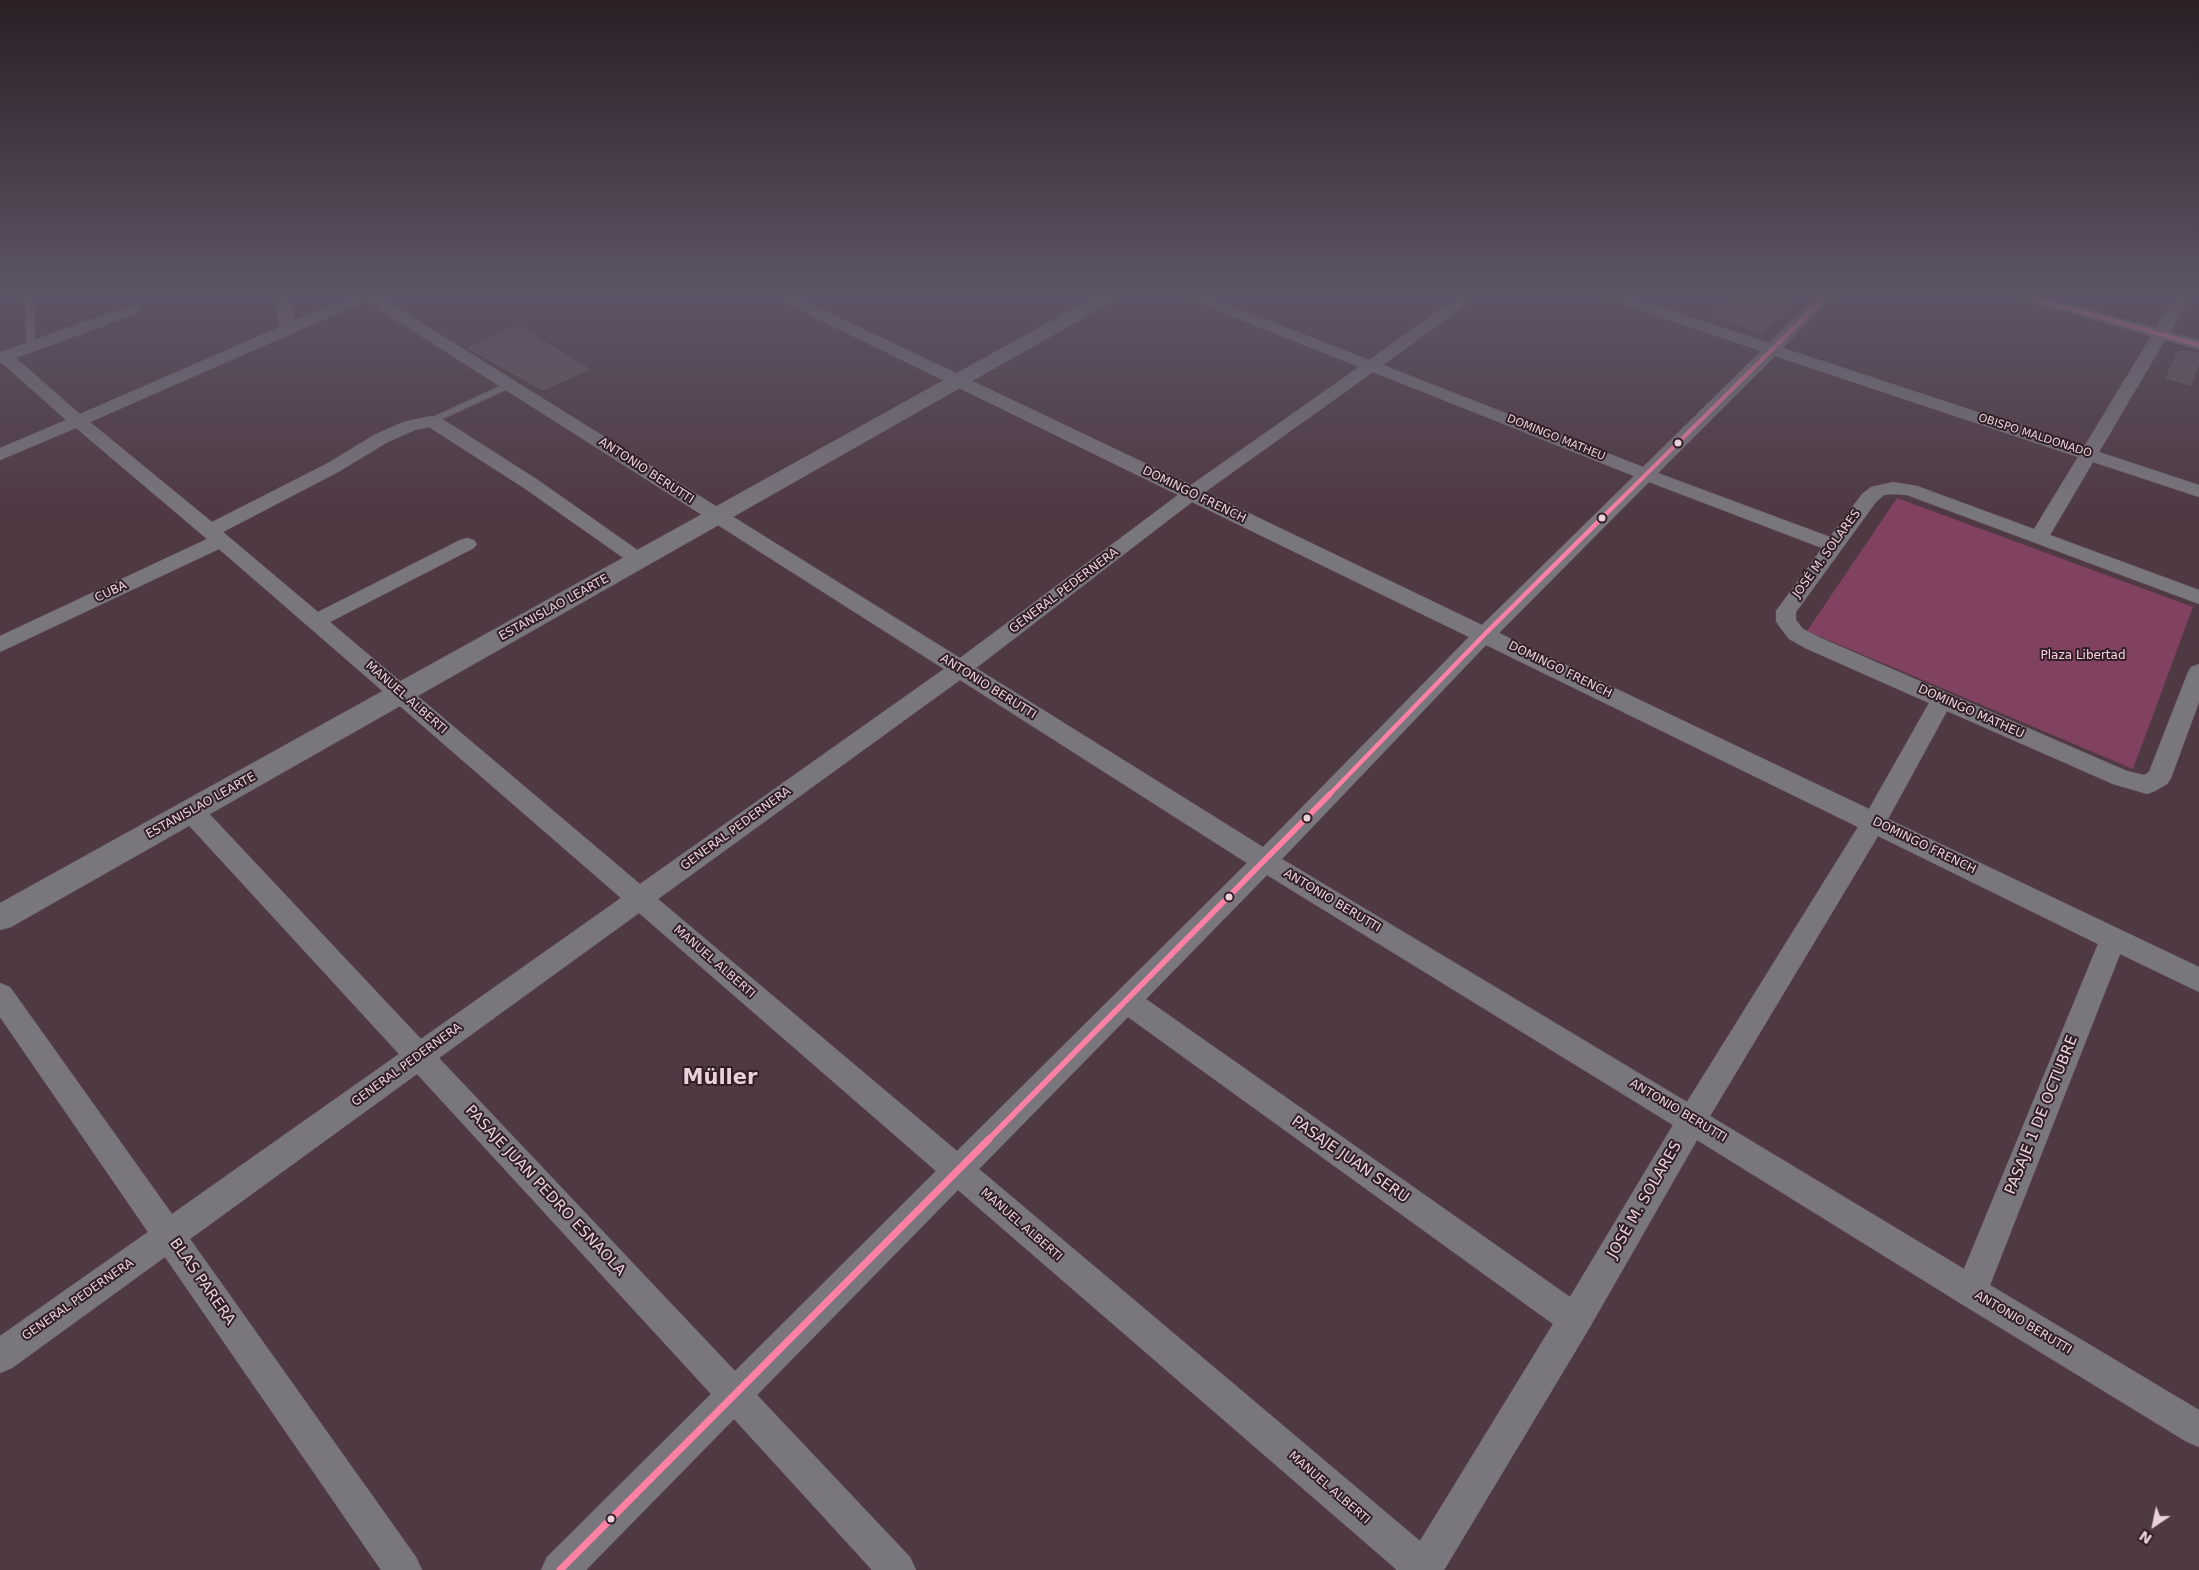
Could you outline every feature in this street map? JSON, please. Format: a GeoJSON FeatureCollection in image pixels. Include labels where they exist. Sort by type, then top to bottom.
{"type":"FeatureCollection","features":[{"type":"Feature","properties":{"kind":"street","name":"MANUEL ALBERTI"},"geometry":{"type":"LineString","coordinates":[[21,370],[1424,1570]]}},
{"type":"Feature","properties":{"kind":"street"},"geometry":{"type":"LineString","coordinates":[[0,455],[196,370]]}},
{"type":"Feature","properties":{"kind":"street","name":"ANTONIO BERUTTI"},"geometry":{"type":"LineString","coordinates":[[489,370],[1265,861],[2199,1430]]}},
{"type":"Feature","properties":{"kind":"street","name":"DOMINGO FRENCH"},"geometry":{"type":"LineString","coordinates":[[938,370],[2199,980]]}},
{"type":"Feature","properties":{"kind":"street","name":"ESTANISLAO LEARTE"},"geometry":{"type":"LineString","coordinates":[[0,918],[979,370]]}},
{"type":"Feature","properties":{"kind":"street","name":"GENERAL PEDERNERA"},"geometry":{"type":"LineString","coordinates":[[0,1356],[960,669],[1191,494],[1363,370]]}},
{"type":"Feature","properties":{"kind":"street","name":"DOMINGO MATHEU"},"geometry":{"type":"LineString","coordinates":[[1383,370],[1645,474],[1834,545]]}},
{"type":"Feature","properties":{"kind":"street"},"geometry":{"type":"LineString","coordinates":[[560,1570],[1265,861],[1485,634],[1750,370]]}},
{"type":"Feature","properties":{"kind":"street","name":"OBISPO MALDONADO"},"geometry":{"type":"LineString","coordinates":[[1839,370],[2199,490]]}},
{"type":"Feature","properties":{"kind":"street"},"geometry":{"type":"LineString","coordinates":[[2140,370],[2038,538],[2199,598]]}},
{"type":"Feature","properties":{"kind":"street"},"geometry":{"type":"LineString","coordinates":[[430,421],[438,424],[531,484],[639,560]]}},
{"type":"Feature","properties":{"kind":"street","name":"CUBA"},"geometry":{"type":"LineString","coordinates":[[0,645],[215,535],[380,439],[409,426],[430,421]]}},
{"type":"Feature","properties":{"kind":"street","name":"JOSÉ M. SOLARES"},"geometry":{"type":"LineString","coordinates":[[1796,634],[1786,621],[1786,610],[1869,498],[1878,491],[1893,488],[1910,490],[2038,538]]}},
{"type":"Feature","properties":{"kind":"street"},"geometry":{"type":"LineString","coordinates":[[316,621],[468,544]]}},
{"type":"Feature","properties":{"kind":"street","name":"DOMINGO MATHEU"},"geometry":{"type":"LineString","coordinates":[[1796,634],[2121,778],[2146,785],[2159,778],[2197,685]]}},
{"type":"Feature","properties":{"kind":"street","name":"JOSÉ M. SOLARES"},"geometry":{"type":"LineString","coordinates":[[1424,1570],[1575,1320],[1692,1120],[1874,822],[1942,699]]}},
{"type":"Feature","properties":{"kind":"street","name":"PASAJE JUAN PEDRO ESNAOLA"},"geometry":{"type":"LineString","coordinates":[[192,812],[897,1570]]}},
{"type":"Feature","properties":{"kind":"street","name":"PASAJE 1 DE OCTUBRE"},"geometry":{"type":"LineString","coordinates":[[1971,1292],[2113,939]]}},
{"type":"Feature","properties":{"kind":"street","name":"BLAS PARERA"},"geometry":{"type":"LineString","coordinates":[[0,994],[403,1570]]}},
{"type":"Feature","properties":{"kind":"street","name":"PASAJE JUAN SERU"},"geometry":{"type":"LineString","coordinates":[[1126,1000],[1575,1320]]}},
{"type":"Feature","properties":{"kind":"lane"},"geometry":{"type":"LineString","coordinates":[[430,421],[511,384]]}},
{"type":"Feature","properties":{"kind":"green space","name":"Plaza Libertad"},"geometry":{"type":"Polygon","coordinates":[[[1897,498],[2193,607],[2133,769],[1807,631],[1897,498]]]}},
{"type":"Feature","properties":{"kind":"building"},"geometry":{"type":"Polygon","coordinates":[[[508,370],[586,370],[543,390],[508,370]]]}},
{"type":"Feature","properties":{"kind":"building"},"geometry":{"type":"Polygon","coordinates":[[[2170,370],[2196,370],[2191,385],[2166,378],[2170,370]]]}},
{"type":"Feature","properties":{"kind":"transit line"},"geometry":{"type":"LineString","coordinates":[[560,1570],[1265,861],[1485,634],[1751,370]]}},
{"type":"Feature","properties":{"kind":"district","name":"Müller"},"geometry":{"type":"Point","coordinates":[720,1079]}}]}
